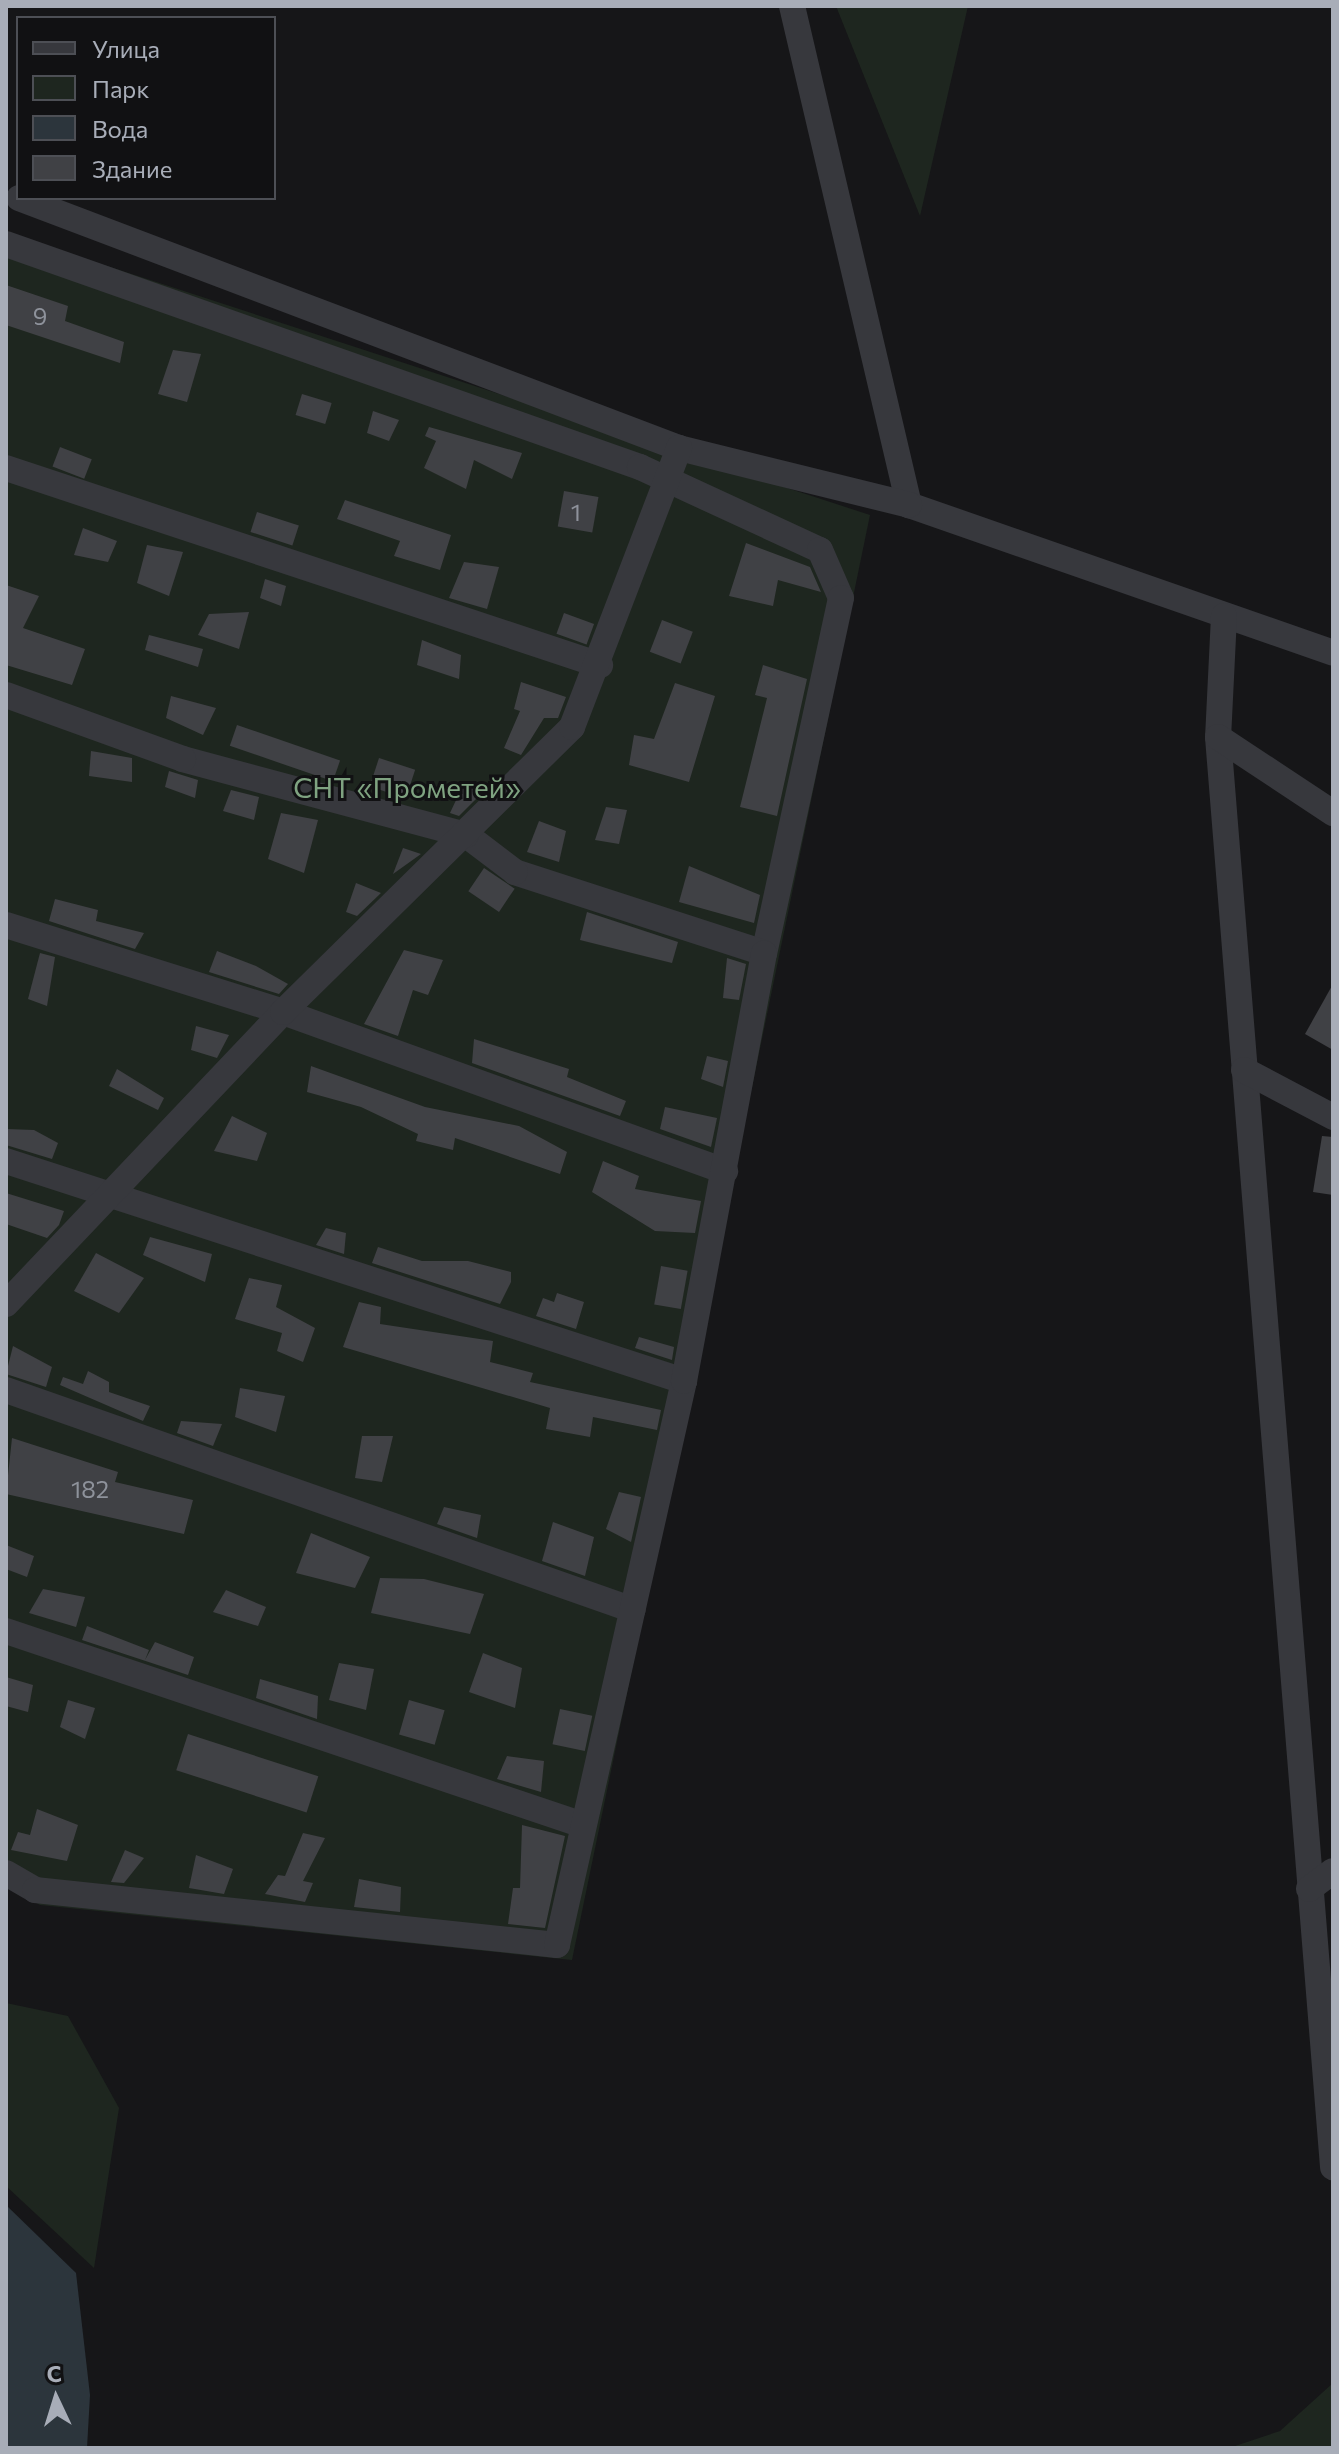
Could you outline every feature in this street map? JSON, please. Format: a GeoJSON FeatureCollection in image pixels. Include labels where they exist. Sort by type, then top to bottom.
{"type":"FeatureCollection","features":[{"type":"Feature","properties":{"kind":"street"},"geometry":{"type":"LineString","coordinates":[[792,6],[909,505]]}},
{"type":"Feature","properties":{"kind":"street"},"geometry":{"type":"LineString","coordinates":[[24,200],[679,448],[909,505],[1333,653]]}},
{"type":"Feature","properties":{"kind":"street"},"geometry":{"type":"LineString","coordinates":[[6,244],[640,467],[668,483],[820,550],[841,598],[764,953],[684,1381],[633,1610],[580,1824],[557,1945],[35,1890],[6,1873]]}},
{"type":"Feature","properties":{"kind":"street"},"geometry":{"type":"LineString","coordinates":[[6,1304],[283,1012],[466,835],[572,727],[600,665],[679,448]]}},
{"type":"Feature","properties":{"kind":"street"},"geometry":{"type":"LineString","coordinates":[[6,468],[600,665]]}},
{"type":"Feature","properties":{"kind":"street"},"geometry":{"type":"LineString","coordinates":[[1224,616],[1218,737],[1333,2167]]}},
{"type":"Feature","properties":{"kind":"street"},"geometry":{"type":"LineString","coordinates":[[6,695],[183,759],[466,835],[515,872],[764,953]]}},
{"type":"Feature","properties":{"kind":"street"},"geometry":{"type":"LineString","coordinates":[[1218,737],[1333,813]]}},
{"type":"Feature","properties":{"kind":"street"},"geometry":{"type":"LineString","coordinates":[[6,925],[283,1012],[725,1171]]}},
{"type":"Feature","properties":{"kind":"street"},"geometry":{"type":"LineString","coordinates":[[1244,1070],[1333,1117]]}},
{"type":"Feature","properties":{"kind":"street"},"geometry":{"type":"LineString","coordinates":[[6,1161],[106,1196],[684,1381]]}},
{"type":"Feature","properties":{"kind":"street"},"geometry":{"type":"LineString","coordinates":[[6,1390],[633,1610]]}},
{"type":"Feature","properties":{"kind":"street"},"geometry":{"type":"LineString","coordinates":[[6,1631],[580,1824]]}},
{"type":"Feature","properties":{"kind":"street"},"geometry":{"type":"LineString","coordinates":[[1309,1889],[1333,1871]]}},
{"type":"Feature","properties":{"kind":"green space"},"geometry":{"type":"Polygon","coordinates":[[[836,6],[968,6],[920,216],[836,6]]]}},
{"type":"Feature","properties":{"kind":"green space","name":"СНТ «Прометей»"},"geometry":{"type":"Polygon","coordinates":[[[6,233],[870,515],[572,1960],[40,1905],[6,1885],[6,233]]]}},
{"type":"Feature","properties":{"kind":"green space"},"geometry":{"type":"Polygon","coordinates":[[[6,2003],[68,2016],[119,2108],[94,2268],[6,2186],[6,2003]]]}},
{"type":"Feature","properties":{"kind":"green space"},"geometry":{"type":"Polygon","coordinates":[[[1333,2383],[1333,2448],[1229,2448],[1280,2431],[1333,2383]]]}},
{"type":"Feature","properties":{"kind":"water"},"geometry":{"type":"Polygon","coordinates":[[[6,2205],[76,2273],[90,2395],[87,2448],[6,2448],[6,2205]]]}},
{"type":"Feature","properties":{"kind":"building"},"geometry":{"type":"Polygon","coordinates":[[[6,285],[68,306],[65,321],[124,342],[120,363],[6,325],[6,285]]]}},
{"type":"Feature","properties":{"kind":"building"},"geometry":{"type":"Polygon","coordinates":[[[173,350],[201,354],[187,402],[158,394],[173,350]]]}},
{"type":"Feature","properties":{"kind":"building"},"geometry":{"type":"Polygon","coordinates":[[[302,394],[332,403],[325,424],[296,415],[302,394]]]}},
{"type":"Feature","properties":{"kind":"building"},"geometry":{"type":"Polygon","coordinates":[[[373,411],[399,420],[389,441],[367,433],[373,411]]]}},
{"type":"Feature","properties":{"kind":"building"},"geometry":{"type":"Polygon","coordinates":[[[429,427],[522,453],[512,479],[474,460],[466,489],[424,468],[436,441],[425,436],[429,427]]]}},
{"type":"Feature","properties":{"kind":"building"},"geometry":{"type":"Polygon","coordinates":[[[60,447],[92,459],[84,479],[52,467],[60,447]]]}},
{"type":"Feature","properties":{"kind":"building"},"geometry":{"type":"Polygon","coordinates":[[[564,491],[598,497],[592,533],[558,526],[564,491]]]}},
{"type":"Feature","properties":{"kind":"building"},"geometry":{"type":"Polygon","coordinates":[[[345,500],[451,535],[440,570],[394,556],[400,541],[337,519],[345,500]]]}},
{"type":"Feature","properties":{"kind":"building"},"geometry":{"type":"Polygon","coordinates":[[[257,512],[299,526],[292,546],[251,532],[257,512]]]}},
{"type":"Feature","properties":{"kind":"building"},"geometry":{"type":"Polygon","coordinates":[[[83,528],[117,541],[108,562],[74,555],[83,528]]]}},
{"type":"Feature","properties":{"kind":"building"},"geometry":{"type":"Polygon","coordinates":[[[746,543],[810,567],[821,592],[778,580],[773,606],[729,596],[746,543]]]}},
{"type":"Feature","properties":{"kind":"building"},"geometry":{"type":"Polygon","coordinates":[[[147,545],[183,552],[169,596],[137,583],[147,545]]]}},
{"type":"Feature","properties":{"kind":"building"},"geometry":{"type":"Polygon","coordinates":[[[464,562],[499,567],[487,609],[449,598],[464,562]]]}},
{"type":"Feature","properties":{"kind":"building"},"geometry":{"type":"Polygon","coordinates":[[[265,579],[286,586],[281,606],[260,598],[265,579]]]}},
{"type":"Feature","properties":{"kind":"building"},"geometry":{"type":"Polygon","coordinates":[[[6,585],[39,596],[23,628],[85,649],[72,685],[6,665],[6,585]]]}},
{"type":"Feature","properties":{"kind":"building"},"geometry":{"type":"Polygon","coordinates":[[[249,612],[239,649],[198,635],[209,614],[249,612]]]}},
{"type":"Feature","properties":{"kind":"building"},"geometry":{"type":"Polygon","coordinates":[[[564,613],[594,624],[587,645],[556,634],[564,613]]]}},
{"type":"Feature","properties":{"kind":"building"},"geometry":{"type":"Polygon","coordinates":[[[662,620],[693,632],[681,664],[650,652],[662,620]]]}},
{"type":"Feature","properties":{"kind":"building"},"geometry":{"type":"Polygon","coordinates":[[[149,635],[203,649],[198,667],[145,650],[149,635]]]}},
{"type":"Feature","properties":{"kind":"building"},"geometry":{"type":"Polygon","coordinates":[[[422,640],[461,655],[459,679],[417,665],[422,640]]]}},
{"type":"Feature","properties":{"kind":"building"},"geometry":{"type":"Polygon","coordinates":[[[763,665],[807,679],[777,816],[740,807],[767,698],[755,695],[763,665]]]}},
{"type":"Feature","properties":{"kind":"building"},"geometry":{"type":"Polygon","coordinates":[[[521,682],[566,697],[558,718],[544,718],[521,755],[504,748],[520,711],[514,709],[521,682]]]}},
{"type":"Feature","properties":{"kind":"building"},"geometry":{"type":"Polygon","coordinates":[[[675,683],[715,696],[689,782],[629,765],[634,735],[654,739],[675,683]]]}},
{"type":"Feature","properties":{"kind":"building"},"geometry":{"type":"Polygon","coordinates":[[[171,696],[216,708],[203,735],[166,718],[171,696]]]}},
{"type":"Feature","properties":{"kind":"building"},"geometry":{"type":"Polygon","coordinates":[[[237,725],[340,760],[333,781],[230,746],[237,725]]]}},
{"type":"Feature","properties":{"kind":"building"},"geometry":{"type":"Polygon","coordinates":[[[91,751],[132,758],[132,782],[89,776],[91,751]]]}},
{"type":"Feature","properties":{"kind":"building"},"geometry":{"type":"Polygon","coordinates":[[[379,758],[415,770],[406,798],[370,787],[379,758]]]}},
{"type":"Feature","properties":{"kind":"building"},"geometry":{"type":"Polygon","coordinates":[[[169,771],[198,780],[195,798],[165,787],[169,771]]]}},
{"type":"Feature","properties":{"kind":"building"},"geometry":{"type":"Polygon","coordinates":[[[464,783],[486,789],[459,816],[450,813],[464,783]]]}},
{"type":"Feature","properties":{"kind":"building"},"geometry":{"type":"Polygon","coordinates":[[[231,790],[259,797],[254,820],[223,811],[231,790]]]}},
{"type":"Feature","properties":{"kind":"building"},"geometry":{"type":"Polygon","coordinates":[[[606,807],[627,810],[619,844],[595,840],[606,807]]]}},
{"type":"Feature","properties":{"kind":"building"},"geometry":{"type":"Polygon","coordinates":[[[281,813],[318,820],[304,873],[268,859],[281,813]]]}},
{"type":"Feature","properties":{"kind":"building"},"geometry":{"type":"Polygon","coordinates":[[[539,821],[566,831],[559,862],[527,852],[539,821]]]}},
{"type":"Feature","properties":{"kind":"building"},"geometry":{"type":"Polygon","coordinates":[[[403,848],[421,854],[393,874],[403,848]]]}},
{"type":"Feature","properties":{"kind":"building"},"geometry":{"type":"Polygon","coordinates":[[[689,866],[760,895],[754,923],[679,902],[689,866]]]}},
{"type":"Feature","properties":{"kind":"building"},"geometry":{"type":"Polygon","coordinates":[[[484,868],[515,889],[499,912],[468,891],[484,868]]]}},
{"type":"Feature","properties":{"kind":"building"},"geometry":{"type":"Polygon","coordinates":[[[356,883],[381,893],[357,916],[346,912],[356,883]]]}},
{"type":"Feature","properties":{"kind":"building"},"geometry":{"type":"Polygon","coordinates":[[[55,899],[98,910],[96,921],[144,933],[135,949],[49,921],[55,899]]]}},
{"type":"Feature","properties":{"kind":"building"},"geometry":{"type":"Polygon","coordinates":[[[587,912],[678,942],[672,963],[580,940],[587,912]]]}},
{"type":"Feature","properties":{"kind":"building"},"geometry":{"type":"Polygon","coordinates":[[[404,950],[443,960],[428,995],[413,990],[398,1036],[364,1024],[404,950]]]}},
{"type":"Feature","properties":{"kind":"building"},"geometry":{"type":"Polygon","coordinates":[[[217,951],[256,966],[288,984],[279,994],[209,972],[217,951]]]}},
{"type":"Feature","properties":{"kind":"building"},"geometry":{"type":"Polygon","coordinates":[[[40,953],[55,957],[47,1006],[28,999],[40,953]]]}},
{"type":"Feature","properties":{"kind":"building"},"geometry":{"type":"Polygon","coordinates":[[[727,958],[746,964],[739,1000],[723,998],[727,958]]]}},
{"type":"Feature","properties":{"kind":"building"},"geometry":{"type":"Polygon","coordinates":[[[1333,984],[1333,1050],[1305,1034],[1333,984]]]}},
{"type":"Feature","properties":{"kind":"building"},"geometry":{"type":"Polygon","coordinates":[[[196,1026],[229,1035],[217,1058],[191,1050],[196,1026]]]}},
{"type":"Feature","properties":{"kind":"building"},"geometry":{"type":"Polygon","coordinates":[[[474,1039],[569,1069],[567,1077],[626,1101],[620,1116],[472,1063],[474,1039]]]}},
{"type":"Feature","properties":{"kind":"building"},"geometry":{"type":"Polygon","coordinates":[[[707,1056],[728,1061],[723,1087],[701,1079],[707,1056]]]}},
{"type":"Feature","properties":{"kind":"building"},"geometry":{"type":"Polygon","coordinates":[[[311,1066],[425,1107],[519,1126],[567,1152],[560,1174],[455,1138],[453,1150],[416,1141],[418,1134],[361,1107],[307,1092],[311,1066]]]}},
{"type":"Feature","properties":{"kind":"building"},"geometry":{"type":"Polygon","coordinates":[[[117,1069],[164,1098],[158,1110],[109,1086],[117,1069]]]}},
{"type":"Feature","properties":{"kind":"building"},"geometry":{"type":"Polygon","coordinates":[[[665,1107],[717,1118],[711,1147],[660,1129],[665,1107]]]}},
{"type":"Feature","properties":{"kind":"building"},"geometry":{"type":"Polygon","coordinates":[[[232,1116],[267,1133],[257,1161],[214,1151],[232,1116]]]}},
{"type":"Feature","properties":{"kind":"building"},"geometry":{"type":"Polygon","coordinates":[[[6,1129],[34,1130],[58,1143],[52,1159],[6,1145],[6,1129]]]}},
{"type":"Feature","properties":{"kind":"building"},"geometry":{"type":"Polygon","coordinates":[[[1322,1136],[1333,1137],[1333,1195],[1313,1192],[1322,1136]]]}},
{"type":"Feature","properties":{"kind":"building"},"geometry":{"type":"Polygon","coordinates":[[[603,1161],[639,1176],[635,1189],[701,1201],[695,1233],[655,1231],[592,1192],[603,1161]]]}},
{"type":"Feature","properties":{"kind":"building"},"geometry":{"type":"Polygon","coordinates":[[[6,1193],[64,1211],[59,1225],[47,1238],[6,1224],[6,1193]]]}},
{"type":"Feature","properties":{"kind":"building"},"geometry":{"type":"Polygon","coordinates":[[[326,1228],[346,1233],[344,1254],[316,1245],[326,1228]]]}},
{"type":"Feature","properties":{"kind":"building"},"geometry":{"type":"Polygon","coordinates":[[[150,1237],[212,1254],[205,1282],[143,1255],[150,1237]]]}},
{"type":"Feature","properties":{"kind":"building"},"geometry":{"type":"Polygon","coordinates":[[[378,1247],[422,1261],[468,1261],[511,1272],[511,1282],[500,1304],[372,1263],[378,1247]]]}},
{"type":"Feature","properties":{"kind":"building"},"geometry":{"type":"Polygon","coordinates":[[[96,1253],[144,1278],[119,1313],[74,1291],[96,1253]]]}},
{"type":"Feature","properties":{"kind":"building"},"geometry":{"type":"Polygon","coordinates":[[[661,1266],[688,1271],[681,1309],[654,1304],[661,1266]]]}},
{"type":"Feature","properties":{"kind":"building"},"geometry":{"type":"Polygon","coordinates":[[[249,1278],[282,1285],[276,1307],[315,1328],[303,1362],[277,1351],[282,1333],[235,1319],[249,1278]]]}},
{"type":"Feature","properties":{"kind":"building"},"geometry":{"type":"Polygon","coordinates":[[[557,1293],[584,1302],[576,1329],[536,1316],[543,1298],[554,1302],[557,1293]]]}},
{"type":"Feature","properties":{"kind":"building"},"geometry":{"type":"Polygon","coordinates":[[[359,1302],[381,1307],[380,1324],[493,1341],[490,1362],[533,1373],[530,1382],[661,1410],[657,1430],[593,1417],[590,1437],[546,1429],[550,1408],[343,1347],[359,1302]]]}},
{"type":"Feature","properties":{"kind":"building"},"geometry":{"type":"Polygon","coordinates":[[[639,1337],[674,1347],[672,1360],[635,1348],[639,1337]]]}},
{"type":"Feature","properties":{"kind":"building"},"geometry":{"type":"Polygon","coordinates":[[[13,1346],[52,1367],[46,1387],[6,1374],[13,1346]]]}},
{"type":"Feature","properties":{"kind":"building"},"geometry":{"type":"Polygon","coordinates":[[[88,1371],[109,1382],[109,1392],[150,1406],[143,1421],[60,1385],[63,1377],[83,1384],[88,1371]]]}},
{"type":"Feature","properties":{"kind":"building"},"geometry":{"type":"Polygon","coordinates":[[[240,1388],[285,1396],[276,1432],[235,1417],[240,1388]]]}},
{"type":"Feature","properties":{"kind":"building"},"geometry":{"type":"Polygon","coordinates":[[[181,1421],[222,1424],[213,1446],[177,1433],[181,1421]]]}},
{"type":"Feature","properties":{"kind":"building"},"geometry":{"type":"Polygon","coordinates":[[[362,1436],[393,1436],[382,1482],[355,1478],[362,1436]]]}},
{"type":"Feature","properties":{"kind":"building"},"geometry":{"type":"Polygon","coordinates":[[[12,1438],[118,1472],[115,1482],[193,1500],[184,1534],[6,1494],[12,1438]]]}},
{"type":"Feature","properties":{"kind":"building"},"geometry":{"type":"Polygon","coordinates":[[[619,1492],[641,1497],[631,1542],[606,1529],[619,1492]]]}},
{"type":"Feature","properties":{"kind":"building"},"geometry":{"type":"Polygon","coordinates":[[[444,1507],[481,1515],[477,1538],[437,1524],[444,1507]]]}},
{"type":"Feature","properties":{"kind":"building"},"geometry":{"type":"Polygon","coordinates":[[[553,1522],[594,1537],[585,1576],[542,1561],[553,1522]]]}},
{"type":"Feature","properties":{"kind":"building"},"geometry":{"type":"Polygon","coordinates":[[[311,1533],[370,1557],[355,1588],[296,1573],[311,1533]]]}},
{"type":"Feature","properties":{"kind":"building"},"geometry":{"type":"Polygon","coordinates":[[[6,1545],[34,1556],[27,1577],[6,1569],[6,1545]]]}},
{"type":"Feature","properties":{"kind":"building"},"geometry":{"type":"Polygon","coordinates":[[[380,1578],[424,1579],[484,1594],[470,1634],[371,1613],[380,1578]]]}},
{"type":"Feature","properties":{"kind":"building"},"geometry":{"type":"Polygon","coordinates":[[[43,1589],[85,1597],[76,1627],[29,1613],[43,1589]]]}},
{"type":"Feature","properties":{"kind":"building"},"geometry":{"type":"Polygon","coordinates":[[[226,1590],[266,1607],[258,1626],[213,1612],[226,1590]]]}},
{"type":"Feature","properties":{"kind":"building"},"geometry":{"type":"Polygon","coordinates":[[[87,1626],[149,1650],[145,1660],[155,1642],[194,1657],[188,1675],[82,1640],[87,1626]]]}},
{"type":"Feature","properties":{"kind":"building"},"geometry":{"type":"Polygon","coordinates":[[[483,1653],[522,1668],[515,1708],[469,1692],[483,1653]]]}},
{"type":"Feature","properties":{"kind":"building"},"geometry":{"type":"Polygon","coordinates":[[[339,1663],[374,1669],[366,1710],[329,1700],[339,1663]]]}},
{"type":"Feature","properties":{"kind":"building"},"geometry":{"type":"Polygon","coordinates":[[[6,1677],[33,1685],[28,1712],[6,1706],[6,1677]]]}},
{"type":"Feature","properties":{"kind":"building"},"geometry":{"type":"Polygon","coordinates":[[[260,1679],[318,1696],[317,1719],[256,1698],[260,1679]]]}},
{"type":"Feature","properties":{"kind":"building"},"geometry":{"type":"Polygon","coordinates":[[[68,1700],[95,1708],[85,1739],[60,1727],[68,1700]]]}},
{"type":"Feature","properties":{"kind":"building"},"geometry":{"type":"Polygon","coordinates":[[[409,1700],[445,1710],[435,1745],[399,1735],[409,1700]]]}},
{"type":"Feature","properties":{"kind":"building"},"geometry":{"type":"Polygon","coordinates":[[[560,1709],[592,1716],[585,1751],[553,1744],[560,1709]]]}},
{"type":"Feature","properties":{"kind":"building"},"geometry":{"type":"Polygon","coordinates":[[[188,1734],[318,1776],[307,1812],[176,1770],[188,1734]]]}},
{"type":"Feature","properties":{"kind":"building"},"geometry":{"type":"Polygon","coordinates":[[[507,1756],[544,1761],[541,1792],[497,1779],[507,1756]]]}},
{"type":"Feature","properties":{"kind":"building"},"geometry":{"type":"Polygon","coordinates":[[[37,1809],[78,1825],[67,1861],[11,1850],[18,1832],[30,1835],[37,1809]]]}},
{"type":"Feature","properties":{"kind":"building"},"geometry":{"type":"Polygon","coordinates":[[[522,1825],[565,1836],[545,1928],[508,1924],[513,1888],[520,1888],[522,1825]]]}},
{"type":"Feature","properties":{"kind":"building"},"geometry":{"type":"Polygon","coordinates":[[[303,1833],[325,1838],[303,1881],[313,1883],[305,1902],[265,1894],[278,1875],[285,1876],[303,1833]]]}},
{"type":"Feature","properties":{"kind":"building"},"geometry":{"type":"Polygon","coordinates":[[[125,1850],[144,1858],[124,1883],[111,1882],[125,1850]]]}},
{"type":"Feature","properties":{"kind":"building"},"geometry":{"type":"Polygon","coordinates":[[[196,1855],[233,1869],[224,1894],[189,1888],[196,1855]]]}},
{"type":"Feature","properties":{"kind":"building"},"geometry":{"type":"Polygon","coordinates":[[[359,1879],[401,1887],[400,1912],[354,1907],[359,1879]]]}}]}
